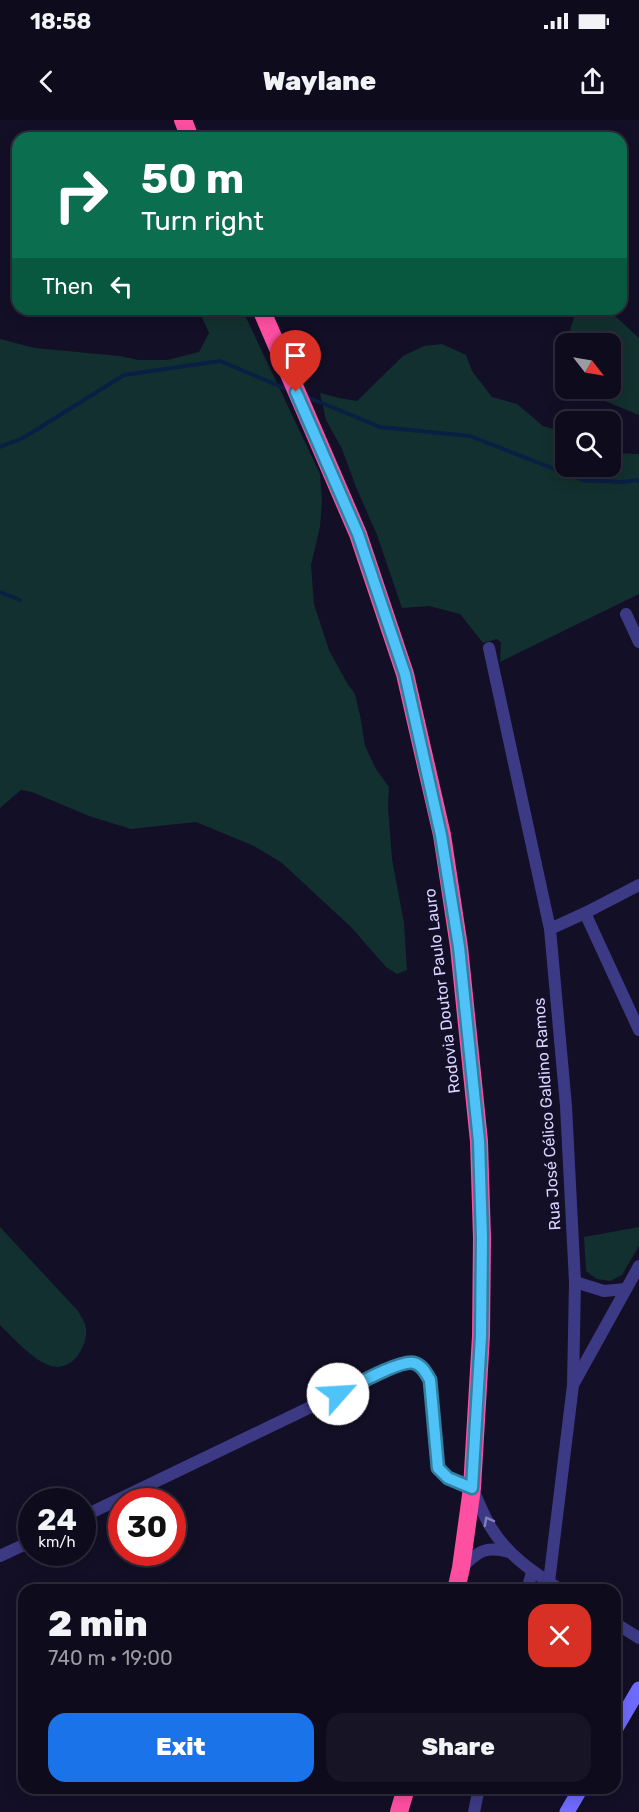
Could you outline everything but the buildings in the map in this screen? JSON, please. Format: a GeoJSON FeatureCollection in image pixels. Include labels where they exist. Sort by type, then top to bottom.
{"type":"FeatureCollection","features":[{"type":"Feature","properties":{"kind":"highway","name":"Rodovia Doutor Paulo Lauro"},"geometry":{"type":"LineString","coordinates":[[263,315],[358,534],[405,674],[441,835],[459,947],[479,1141],[482,1238],[481,1336],[472,1488],[457,1584]]}},
{"type":"Feature","properties":{"kind":"highway"},"geometry":{"type":"LineString","coordinates":[[399,1812],[404,1794]]}},
{"type":"Feature","properties":{"kind":"street"},"geometry":{"type":"LineString","coordinates":[[626,614],[639,642]]}},
{"type":"Feature","properties":{"kind":"street","name":"Rua José Célico Galdino Ramos"},"geometry":{"type":"LineString","coordinates":[[489,648],[550,929],[566,1106],[575,1282],[573,1385],[549,1582]]}},
{"type":"Feature","properties":{"kind":"street"},"geometry":{"type":"LineString","coordinates":[[550,929],[585,914],[639,885]]}},
{"type":"Feature","properties":{"kind":"street"},"geometry":{"type":"LineString","coordinates":[[585,914],[639,1030]]}},
{"type":"Feature","properties":{"kind":"street"},"geometry":{"type":"LineString","coordinates":[[573,1385],[639,1266]]}},
{"type":"Feature","properties":{"kind":"street"},"geometry":{"type":"LineString","coordinates":[[575,1282],[604,1291],[626,1289]]}},
{"type":"Feature","properties":{"kind":"street"},"geometry":{"type":"LineString","coordinates":[[96,1510],[400,1364],[413,1362],[425,1371],[430,1380],[438,1468],[448,1478],[472,1488],[490,1526],[509,1552],[532,1572],[552,1584]]}},
{"type":"Feature","properties":{"kind":"street"},"geometry":{"type":"LineString","coordinates":[[0,1556],[18,1548]]}},
{"type":"Feature","properties":{"kind":"street"},"geometry":{"type":"LineString","coordinates":[[461,1568],[478,1552],[484,1550],[496,1548],[509,1552]]}},
{"type":"Feature","properties":{"kind":"street"},"geometry":{"type":"LineString","coordinates":[[529,1584],[532,1572]]}},
{"type":"Feature","properties":{"kind":"street"},"geometry":{"type":"LineString","coordinates":[[621,1627],[639,1638]]}},
{"type":"Feature","properties":{"kind":"street"},"geometry":{"type":"LineString","coordinates":[[621,1720],[639,1689]]}},
{"type":"Feature","properties":{"kind":"street"},"geometry":{"type":"LineString","coordinates":[[474,1812],[478,1794]]}},
{"type":"Feature","properties":{"kind":"street"},"geometry":{"type":"LineString","coordinates":[[567,1812],[578,1794]]}},
{"type":"Feature","properties":{"kind":"green space"},"geometry":{"type":"Polygon","coordinates":[[[201,315],[245,315],[320,474],[322,501],[320,527],[311,565],[314,604],[329,650],[355,694],[365,746],[376,769],[389,787],[388,807],[392,859],[404,923],[407,970],[397,974],[386,967],[352,928],[282,863],[254,846],[196,822],[131,829],[21,790],[0,808],[0,339],[35,348],[120,356],[138,360],[167,360],[199,352],[209,333],[201,315]]]}},
{"type":"Feature","properties":{"kind":"green space"},"geometry":{"type":"Polygon","coordinates":[[[577,315],[614,315],[639,338],[639,415],[600,399],[621,399],[621,333],[569,333],[577,315]]]}},
{"type":"Feature","properties":{"kind":"green space"},"geometry":{"type":"Polygon","coordinates":[[[442,344],[466,355],[472,371],[492,397],[517,404],[543,426],[555,429],[555,477],[621,477],[621,453],[639,454],[639,594],[500,662],[501,643],[497,639],[483,643],[460,614],[429,606],[402,608],[377,535],[342,449],[326,420],[320,393],[357,401],[403,356],[424,346],[442,344]]]}},
{"type":"Feature","properties":{"kind":"green space"},"geometry":{"type":"Polygon","coordinates":[[[0,1227],[78,1311],[84,1321],[86,1335],[84,1343],[72,1362],[59,1367],[44,1363],[0,1325],[0,1227]]]}},
{"type":"Feature","properties":{"kind":"green space"},"geometry":{"type":"Polygon","coordinates":[[[639,1227],[639,1246],[622,1275],[610,1281],[597,1279],[586,1271],[584,1237],[639,1227]]]}},
{"type":"Feature","properties":{"kind":"waterway"},"geometry":{"type":"LineString","coordinates":[[0,447],[23,438],[124,375],[220,361],[289,390]]}},
{"type":"Feature","properties":{"kind":"waterway"},"geometry":{"type":"LineString","coordinates":[[307,397],[380,427],[470,436],[582,480],[621,482],[639,480]]}},
{"type":"Feature","properties":{"kind":"waterway"},"geometry":{"type":"LineString","coordinates":[[0,592],[20,600]]}},
{"type":"Feature","properties":{"kind":"route"},"geometry":{"type":"LineString","coordinates":[[296,392],[358,534],[405,674],[441,835],[459,947],[479,1141],[482,1238],[481,1336],[472,1488],[448,1478],[438,1468],[430,1380],[419,1365],[413,1362],[400,1364],[338,1394]]}}]}
